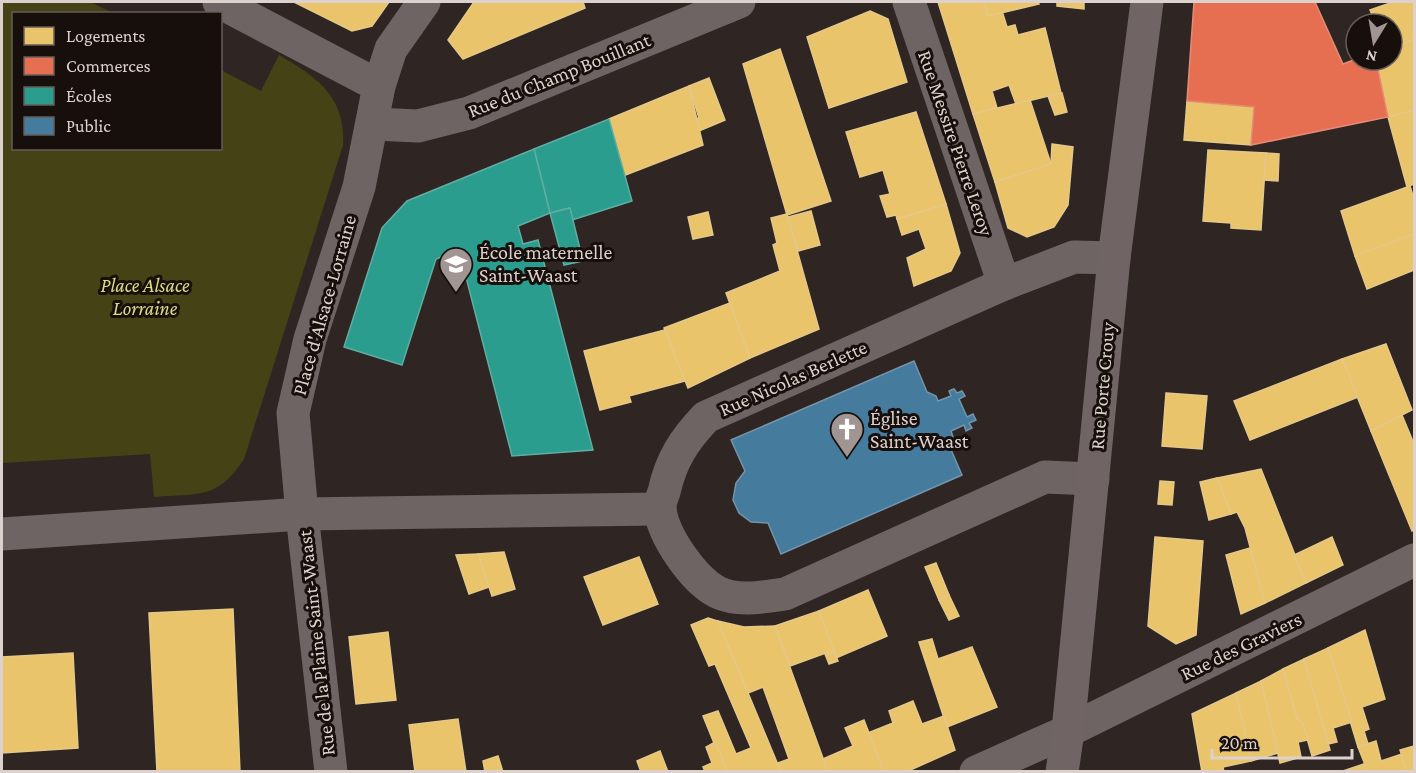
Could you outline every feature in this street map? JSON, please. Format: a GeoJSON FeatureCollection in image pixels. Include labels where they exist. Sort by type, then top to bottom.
{"type":"FeatureCollection","features":[{"type":"Feature","properties":{"kind":"main road","name":"Rue Porte Crouy"},"geometry":{"type":"LineString","coordinates":[[1062,771],[1068,731],[1114,258],[1147,2]]}},
{"type":"Feature","properties":{"kind":"street"},"geometry":{"type":"LineString","coordinates":[[219,2],[379,86]]}},
{"type":"Feature","properties":{"kind":"street","name":"Place d'Alsace-Lorraine"},"geometry":{"type":"LineString","coordinates":[[302,514],[293,413],[310,339],[360,187],[379,86],[391,49],[424,2]]}},
{"type":"Feature","properties":{"kind":"street","name":"Rue du Champ Bouillant"},"geometry":{"type":"LineString","coordinates":[[373,124],[418,126],[470,113],[739,2]]}},
{"type":"Feature","properties":{"kind":"street","name":"Rue Messire Pierre Leroy"},"geometry":{"type":"LineString","coordinates":[[909,2],[1004,284]]}},
{"type":"Feature","properties":{"kind":"street","name":"Rue Nicolas Berlette"},"geometry":{"type":"LineString","coordinates":[[660,509],[668,471],[682,443],[706,417],[1004,284],[1074,257],[1114,258]]}},
{"type":"Feature","properties":{"kind":"street"},"geometry":{"type":"LineString","coordinates":[[2,534],[302,514],[660,509],[672,542],[689,568],[717,592],[749,598],[785,594],[1045,477],[1093,479]]}},
{"type":"Feature","properties":{"kind":"street","name":"Rue de la Plaine Saint-Waast"},"geometry":{"type":"LineString","coordinates":[[302,514],[331,771]]}},
{"type":"Feature","properties":{"kind":"street","name":"Rue des Graviers"},"geometry":{"type":"LineString","coordinates":[[976,771],[1068,731],[1414,560]]}},
{"type":"Feature","properties":{"kind":"green space","name":"Place Alsace Lorraine"},"geometry":{"type":"Polygon","coordinates":[[[2,2],[90,2],[111,12],[12,12],[12,150],[222,150],[222,71],[261,91],[279,55],[317,80],[334,101],[340,114],[343,145],[244,459],[234,472],[225,482],[206,492],[154,497],[150,454],[2,463],[2,2]]]}},
{"type":"Feature","properties":{"kind":"building: Logements"},"geometry":{"type":"Polygon","coordinates":[[[294,2],[389,2],[372,26],[352,31],[294,2]]]}},
{"type":"Feature","properties":{"kind":"building: Logements"},"geometry":{"type":"Polygon","coordinates":[[[474,2],[583,2],[585,8],[463,59],[448,40],[474,2]]]}},
{"type":"Feature","properties":{"kind":"building: Logements"},"geometry":{"type":"Polygon","coordinates":[[[938,2],[984,2],[988,16],[1002,11],[1007,27],[1015,25],[1018,35],[1045,28],[1061,93],[1016,104],[1009,85],[992,91],[997,108],[973,114],[938,2]]]}},
{"type":"Feature","properties":{"kind":"building: Logements"},"geometry":{"type":"Polygon","coordinates":[[[984,2],[1038,2],[1039,4],[988,16],[984,2]]]}},
{"type":"Feature","properties":{"kind":"building: Logements"},"geometry":{"type":"Polygon","coordinates":[[[1057,2],[1084,2],[1084,9],[1057,6],[1057,2]]]}},
{"type":"Feature","properties":{"kind":"building: Logements"},"geometry":{"type":"Polygon","coordinates":[[[1393,2],[1414,2],[1414,39],[1404,43],[1404,12],[1371,12],[1370,10],[1393,2]]]}},
{"type":"Feature","properties":{"kind":"building: Logements"},"geometry":{"type":"Polygon","coordinates":[[[870,11],[888,19],[907,82],[829,108],[807,37],[870,11]]]}},
{"type":"Feature","properties":{"kind":"building: Logements"},"geometry":{"type":"Polygon","coordinates":[[[1414,39],[1414,110],[1388,117],[1379,72],[1404,72],[1404,43],[1414,39]]]}},
{"type":"Feature","properties":{"kind":"building: Logements"},"geometry":{"type":"Polygon","coordinates":[[[780,49],[831,201],[787,215],[743,64],[780,49]]]}},
{"type":"Feature","properties":{"kind":"building: Logements"},"geometry":{"type":"Polygon","coordinates":[[[709,78],[725,120],[699,131],[695,119],[699,118],[689,86],[709,78]]]}},
{"type":"Feature","properties":{"kind":"building: Logements"},"geometry":{"type":"Polygon","coordinates":[[[689,86],[703,145],[623,176],[609,119],[689,86]]]}},
{"type":"Feature","properties":{"kind":"building: Logements"},"geometry":{"type":"Polygon","coordinates":[[[1062,93],[1067,112],[1055,115],[1048,96],[1062,93]]]}},
{"type":"Feature","properties":{"kind":"building: Logements"},"geometry":{"type":"Polygon","coordinates":[[[1030,100],[1051,164],[995,182],[973,114],[1030,100]]]}},
{"type":"Feature","properties":{"kind":"building: Logements"},"geometry":{"type":"Polygon","coordinates":[[[1187,101],[1254,107],[1251,145],[1184,140],[1187,101]]]}},
{"type":"Feature","properties":{"kind":"building: Logements"},"geometry":{"type":"Polygon","coordinates":[[[1414,110],[1414,184],[1407,187],[1388,117],[1414,110]]]}},
{"type":"Feature","properties":{"kind":"building: Logements"},"geometry":{"type":"Polygon","coordinates":[[[916,112],[946,204],[897,219],[896,215],[887,217],[880,196],[890,194],[883,170],[860,177],[846,132],[916,112]]]}},
{"type":"Feature","properties":{"kind":"building: Logements"},"geometry":{"type":"Polygon","coordinates":[[[1052,144],[1073,147],[1068,205],[1054,227],[1027,237],[1008,228],[995,182],[1051,164],[1052,144]]]}},
{"type":"Feature","properties":{"kind":"building: Logements"},"geometry":{"type":"Polygon","coordinates":[[[1208,150],[1266,153],[1261,230],[1231,228],[1231,223],[1203,221],[1208,150]]]}},
{"type":"Feature","properties":{"kind":"building: Logements"},"geometry":{"type":"Polygon","coordinates":[[[1266,153],[1279,154],[1278,181],[1264,180],[1266,153]]]}},
{"type":"Feature","properties":{"kind":"building: Logements"},"geometry":{"type":"Polygon","coordinates":[[[1410,186],[1414,199],[1414,234],[1355,256],[1341,211],[1410,186]]]}},
{"type":"Feature","properties":{"kind":"building: Logements"},"geometry":{"type":"Polygon","coordinates":[[[946,204],[960,253],[951,271],[914,286],[907,258],[926,249],[919,229],[902,235],[897,219],[946,204]]]}},
{"type":"Feature","properties":{"kind":"building: Logements"},"geometry":{"type":"Polygon","coordinates":[[[811,211],[820,245],[798,251],[788,217],[811,211]]]}},
{"type":"Feature","properties":{"kind":"building: Logements"},"geometry":{"type":"Polygon","coordinates":[[[708,212],[713,235],[693,239],[688,217],[708,212]]]}},
{"type":"Feature","properties":{"kind":"building: Logements"},"geometry":{"type":"Polygon","coordinates":[[[787,214],[819,329],[750,358],[726,293],[780,271],[773,245],[777,243],[771,218],[787,214]]]}},
{"type":"Feature","properties":{"kind":"building: Logements"},"geometry":{"type":"Polygon","coordinates":[[[1414,234],[1414,270],[1367,289],[1355,256],[1414,234]]]}},
{"type":"Feature","properties":{"kind":"building: Logements"},"geometry":{"type":"Polygon","coordinates":[[[730,303],[750,358],[688,388],[664,328],[730,303]]]}},
{"type":"Feature","properties":{"kind":"building: Logements"},"geometry":{"type":"Polygon","coordinates":[[[665,330],[685,381],[629,396],[631,402],[600,410],[584,351],[665,330]]]}},
{"type":"Feature","properties":{"kind":"building: Logements"},"geometry":{"type":"Polygon","coordinates":[[[1386,344],[1412,410],[1371,431],[1342,359],[1386,344]]]}},
{"type":"Feature","properties":{"kind":"building: Logements"},"geometry":{"type":"Polygon","coordinates":[[[1342,359],[1358,397],[1250,440],[1234,401],[1342,359]]]}},
{"type":"Feature","properties":{"kind":"building: Logements"},"geometry":{"type":"Polygon","coordinates":[[[1166,393],[1207,396],[1202,449],[1162,446],[1166,393]]]}},
{"type":"Feature","properties":{"kind":"building: Logements"},"geometry":{"type":"Polygon","coordinates":[[[1402,415],[1414,444],[1414,530],[1412,531],[1371,431],[1402,415]]]}},
{"type":"Feature","properties":{"kind":"building: Logements"},"geometry":{"type":"Polygon","coordinates":[[[1261,469],[1306,583],[1265,603],[1245,528],[1237,512],[1231,514],[1217,478],[1261,469]]]}},
{"type":"Feature","properties":{"kind":"building: Logements"},"geometry":{"type":"Polygon","coordinates":[[[1217,478],[1231,514],[1209,520],[1200,482],[1217,478]]]}},
{"type":"Feature","properties":{"kind":"building: Logements"},"geometry":{"type":"Polygon","coordinates":[[[1160,481],[1174,482],[1172,505],[1158,504],[1160,481]]]}},
{"type":"Feature","properties":{"kind":"building: Logements"},"geometry":{"type":"Polygon","coordinates":[[[1155,537],[1203,541],[1196,635],[1176,644],[1148,626],[1155,537]]]}},
{"type":"Feature","properties":{"kind":"building: Logements"},"geometry":{"type":"Polygon","coordinates":[[[1332,537],[1343,565],[1306,583],[1294,555],[1332,537]]]}},
{"type":"Feature","properties":{"kind":"building: Logements"},"geometry":{"type":"Polygon","coordinates":[[[1250,548],[1265,603],[1241,614],[1226,555],[1250,548]]]}},
{"type":"Feature","properties":{"kind":"building: Logements"},"geometry":{"type":"Polygon","coordinates":[[[504,552],[515,589],[492,596],[478,554],[504,552]]]}},
{"type":"Feature","properties":{"kind":"building: Logements"},"geometry":{"type":"Polygon","coordinates":[[[478,554],[489,587],[469,594],[456,555],[478,554]]]}},
{"type":"Feature","properties":{"kind":"building: Logements"},"geometry":{"type":"Polygon","coordinates":[[[639,557],[658,604],[603,625],[584,577],[639,557]]]}},
{"type":"Feature","properties":{"kind":"building: Logements"},"geometry":{"type":"Polygon","coordinates":[[[936,563],[949,595],[939,600],[925,567],[936,563]]]}},
{"type":"Feature","properties":{"kind":"building: Logements"},"geometry":{"type":"Polygon","coordinates":[[[868,590],[887,636],[836,658],[819,611],[868,590]]]}},
{"type":"Feature","properties":{"kind":"building: Logements"},"geometry":{"type":"Polygon","coordinates":[[[949,595],[959,616],[949,620],[939,600],[949,595]]]}},
{"type":"Feature","properties":{"kind":"building: Logements"},"geometry":{"type":"Polygon","coordinates":[[[233,609],[240,772],[157,772],[149,613],[233,609]]]}},
{"type":"Feature","properties":{"kind":"building: Logements"},"geometry":{"type":"Polygon","coordinates":[[[819,611],[834,650],[790,666],[775,626],[819,611]]]}},
{"type":"Feature","properties":{"kind":"building: Logements"},"geometry":{"type":"Polygon","coordinates":[[[708,618],[718,621],[781,772],[728,772],[714,743],[703,716],[718,711],[736,754],[751,748],[715,664],[709,666],[691,625],[708,618]]]}},
{"type":"Feature","properties":{"kind":"building: Logements"},"geometry":{"type":"Polygon","coordinates":[[[718,621],[744,627],[775,626],[828,772],[781,772],[778,763],[789,759],[763,687],[748,693],[718,621]]]}},
{"type":"Feature","properties":{"kind":"building: Logements"},"geometry":{"type":"Polygon","coordinates":[[[1365,630],[1385,699],[1362,707],[1369,729],[1364,731],[1368,744],[1358,747],[1328,648],[1365,630]]]}},
{"type":"Feature","properties":{"kind":"building: Logements"},"geometry":{"type":"Polygon","coordinates":[[[388,632],[396,700],[356,704],[349,637],[388,632]]]}},
{"type":"Feature","properties":{"kind":"building: Logements"},"geometry":{"type":"Polygon","coordinates":[[[932,639],[938,659],[972,647],[997,707],[947,727],[919,642],[932,639]]]}},
{"type":"Feature","properties":{"kind":"building: Logements"},"geometry":{"type":"Polygon","coordinates":[[[1328,648],[1352,722],[1333,728],[1337,742],[1328,744],[1304,659],[1328,648]]]}},
{"type":"Feature","properties":{"kind":"building: Logements"},"geometry":{"type":"Polygon","coordinates":[[[834,651],[838,661],[829,664],[825,654],[834,651]]]}},
{"type":"Feature","properties":{"kind":"building: Logements"},"geometry":{"type":"Polygon","coordinates":[[[73,653],[78,748],[2,753],[2,657],[73,653]]]}},
{"type":"Feature","properties":{"kind":"building: Logements"},"geometry":{"type":"Polygon","coordinates":[[[1304,659],[1330,750],[1312,756],[1303,724],[1297,718],[1283,669],[1304,659]]]}},
{"type":"Feature","properties":{"kind":"building: Logements"},"geometry":{"type":"Polygon","coordinates":[[[1283,669],[1297,718],[1303,724],[1308,740],[1298,742],[1301,757],[1280,763],[1261,681],[1283,669]]]}},
{"type":"Feature","properties":{"kind":"building: Logements"},"geometry":{"type":"Polygon","coordinates":[[[1261,681],[1278,753],[1251,761],[1236,693],[1261,681]]]}},
{"type":"Feature","properties":{"kind":"building: Logements"},"geometry":{"type":"Polygon","coordinates":[[[1236,693],[1251,761],[1223,767],[1224,772],[1202,772],[1192,714],[1236,693]]]}},
{"type":"Feature","properties":{"kind":"building: Logements"},"geometry":{"type":"Polygon","coordinates":[[[913,701],[922,724],[944,716],[955,750],[906,772],[884,772],[868,733],[893,723],[889,711],[913,701]]]}},
{"type":"Feature","properties":{"kind":"building: Logements"},"geometry":{"type":"Polygon","coordinates":[[[458,719],[466,772],[415,772],[409,725],[458,719]]]}},
{"type":"Feature","properties":{"kind":"building: Logements"},"geometry":{"type":"Polygon","coordinates":[[[864,720],[884,772],[828,772],[823,759],[853,746],[845,728],[864,720]]]}},
{"type":"Feature","properties":{"kind":"building: Logements"},"geometry":{"type":"Polygon","coordinates":[[[1376,741],[1381,761],[1402,754],[1407,772],[1368,772],[1358,747],[1376,741]]]}},
{"type":"Feature","properties":{"kind":"building: Logements"},"geometry":{"type":"Polygon","coordinates":[[[715,742],[728,772],[705,772],[703,767],[712,763],[706,747],[715,742]]]}},
{"type":"Feature","properties":{"kind":"building: Logements"},"geometry":{"type":"Polygon","coordinates":[[[1414,746],[1414,772],[1407,772],[1400,750],[1414,746]]]}},
{"type":"Feature","properties":{"kind":"building: Logements"},"geometry":{"type":"Polygon","coordinates":[[[660,751],[668,772],[641,772],[637,761],[660,751]]]}},
{"type":"Feature","properties":{"kind":"building: Logements"},"geometry":{"type":"Polygon","coordinates":[[[498,756],[503,772],[485,772],[483,761],[498,756]]]}},
{"type":"Feature","properties":{"kind":"building: Logements"},"geometry":{"type":"Polygon","coordinates":[[[1364,764],[1368,772],[1340,772],[1364,764]]]}},
{"type":"Feature","properties":{"kind":"building: Commerces"},"geometry":{"type":"Polygon","coordinates":[[[1194,2],[1315,2],[1344,64],[1344,72],[1379,72],[1388,117],[1251,145],[1254,107],[1187,101],[1194,2]]]}},
{"type":"Feature","properties":{"kind":"building: Écoles"},"geometry":{"type":"Polygon","coordinates":[[[609,119],[632,201],[572,220],[570,208],[550,213],[534,149],[609,119]]]}},
{"type":"Feature","properties":{"kind":"building: Écoles","name":"École maternelle Saint-Waast"},"geometry":{"type":"Polygon","coordinates":[[[534,149],[550,213],[518,226],[523,244],[538,240],[593,450],[512,456],[459,250],[436,259],[402,365],[344,347],[382,228],[407,201],[534,149]]]}},
{"type":"Feature","properties":{"kind":"building: Écoles"},"geometry":{"type":"Polygon","coordinates":[[[570,208],[583,261],[564,265],[550,213],[570,208]]]}},
{"type":"Feature","properties":{"kind":"building: Public","name":"Église Saint-Waast"},"geometry":{"type":"Polygon","coordinates":[[[914,361],[927,392],[936,396],[938,401],[951,396],[949,391],[951,390],[954,389],[957,393],[962,391],[965,396],[959,399],[967,417],[973,414],[976,420],[969,423],[972,428],[966,431],[964,425],[951,431],[953,437],[949,445],[962,475],[781,554],[768,523],[751,522],[739,513],[733,500],[736,483],[745,471],[731,440],[914,361]]]}},
{"type":"Feature","properties":{"kind":"place","name":"École maternelle Saint-Waast"},"geometry":{"type":"Point","coordinates":[456,293]}},
{"type":"Feature","properties":{"kind":"place","name":"Église Saint-Waast"},"geometry":{"type":"Point","coordinates":[847,458]}}]}
